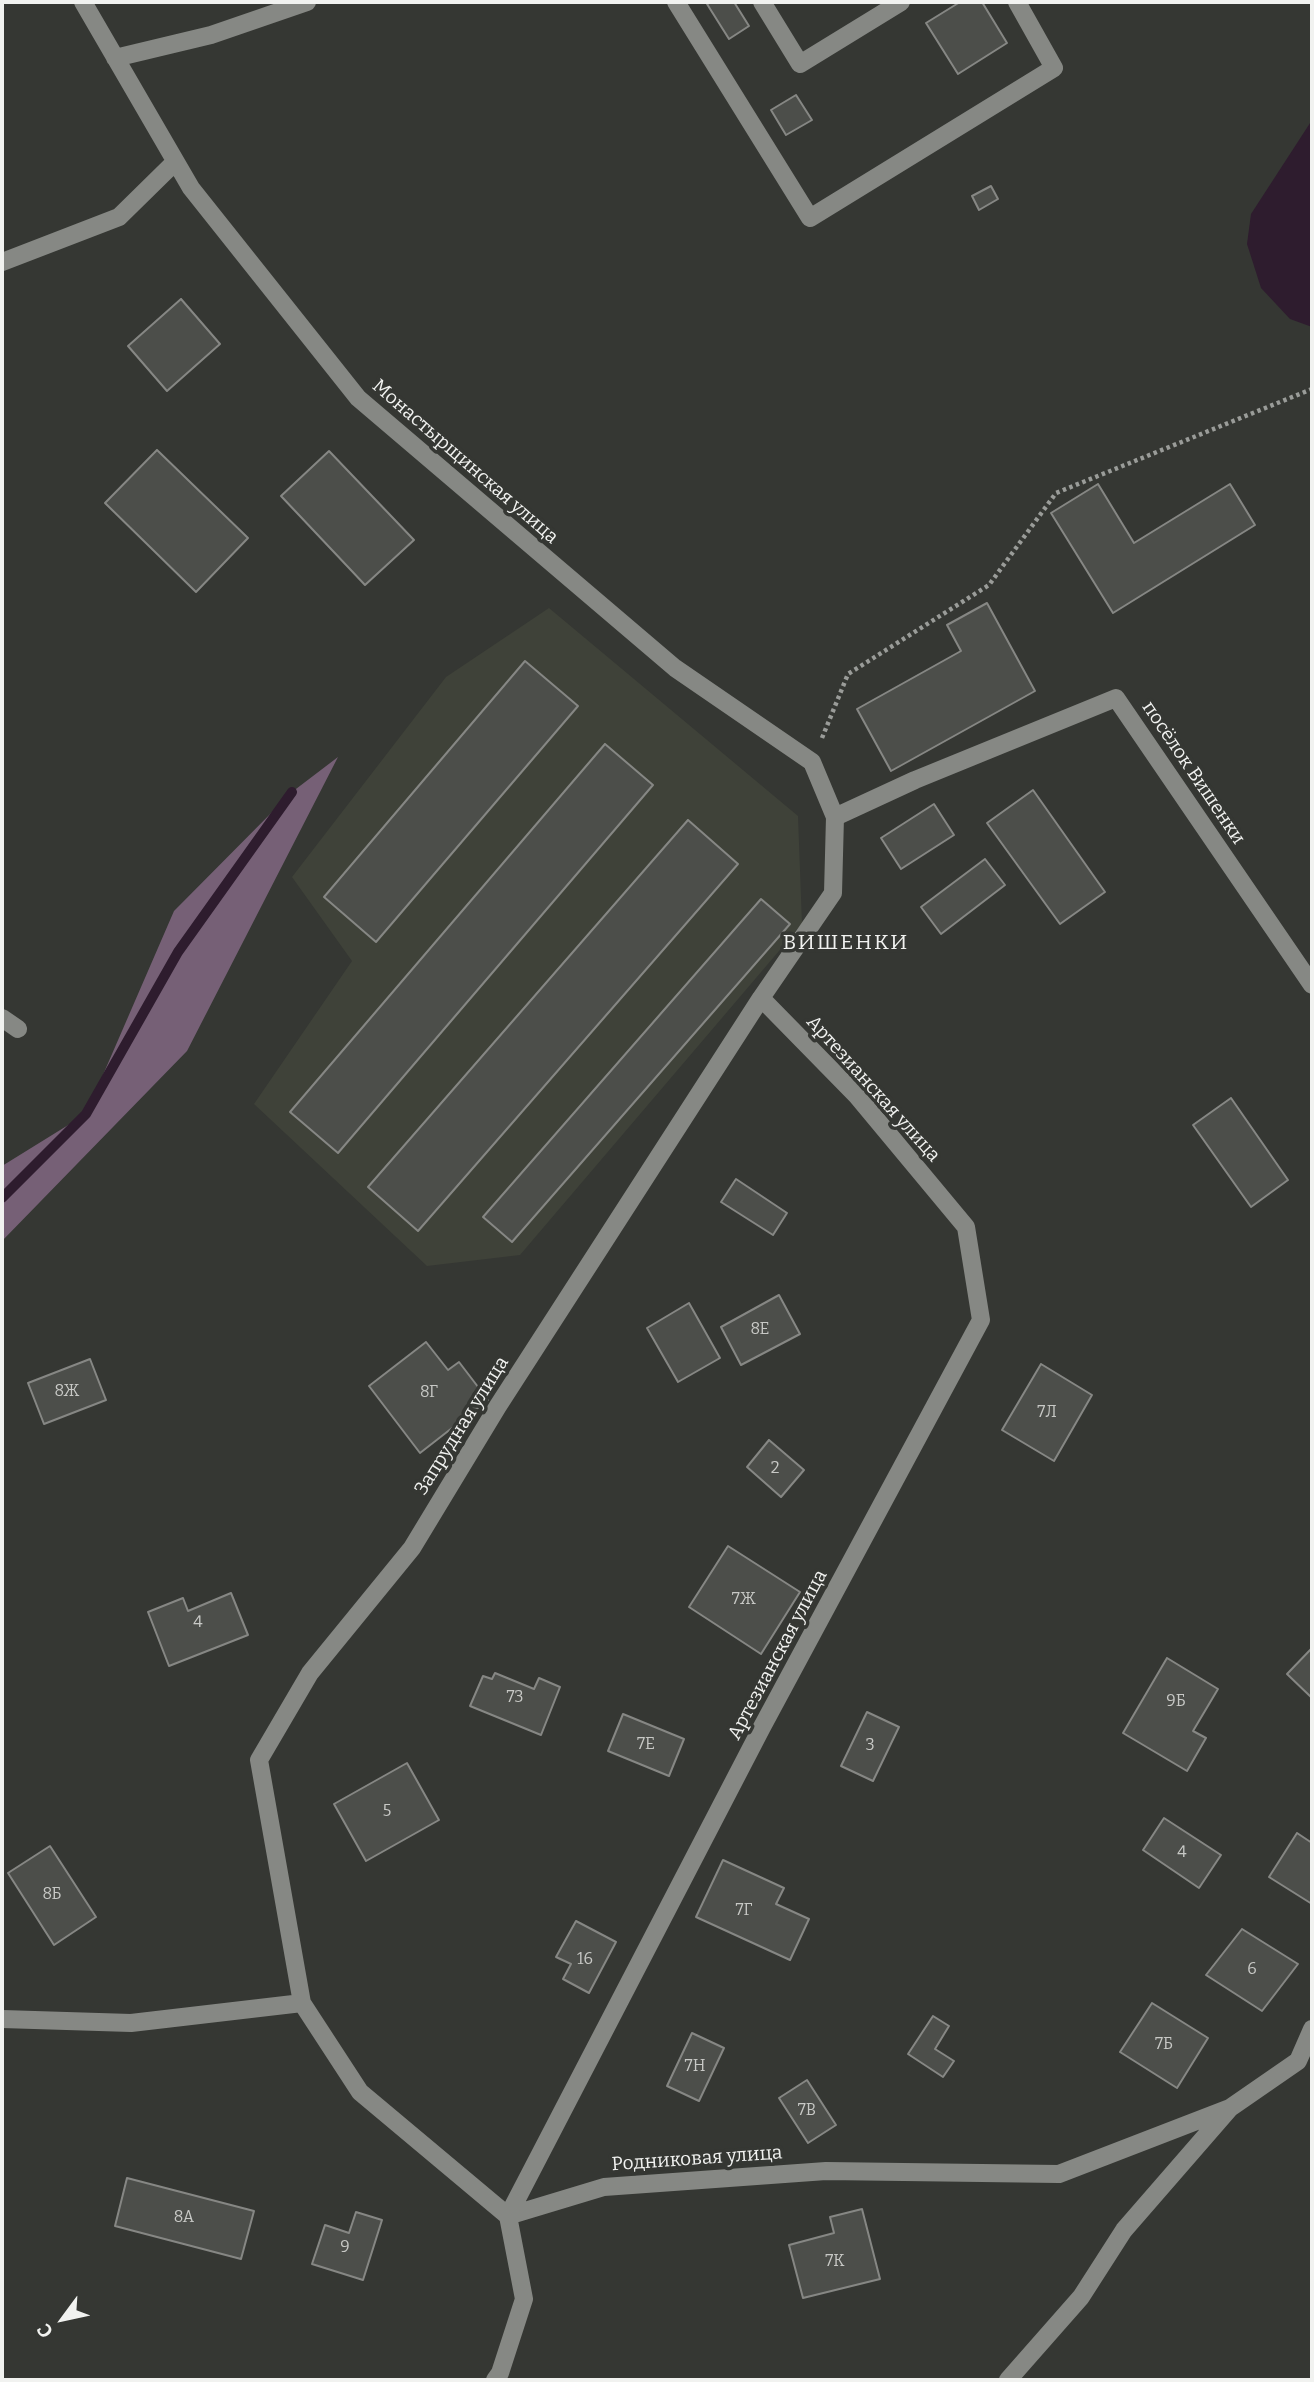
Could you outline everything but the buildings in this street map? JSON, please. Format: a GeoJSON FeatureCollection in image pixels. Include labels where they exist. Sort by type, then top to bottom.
{"type":"FeatureCollection","features":[{"type":"Feature","properties":{"kind":"street","name":"Монастырщинская улица"},"geometry":{"type":"LineString","coordinates":[[83,2],[191,188],[358,398],[675,668],[812,762]]}},
{"type":"Feature","properties":{"kind":"street"},"geometry":{"type":"LineString","coordinates":[[115,58],[211,35],[307,2]]}},
{"type":"Feature","properties":{"kind":"street"},"geometry":{"type":"LineString","coordinates":[[676,2],[810,218],[1054,68],[1017,2]]}},
{"type":"Feature","properties":{"kind":"street"},"geometry":{"type":"LineString","coordinates":[[762,2],[800,64],[901,2]]}},
{"type":"Feature","properties":{"kind":"street"},"geometry":{"type":"LineString","coordinates":[[2,262],[119,217],[175,162]]}},
{"type":"Feature","properties":{"kind":"street","name":"посёлок Вишенки"},"geometry":{"type":"LineString","coordinates":[[835,817],[915,780],[1116,698],[1312,985]]}},
{"type":"Feature","properties":{"kind":"street"},"geometry":{"type":"LineString","coordinates":[[812,762],[835,817]]}},
{"type":"Feature","properties":{"kind":"street","name":"Запрудная улица"},"geometry":{"type":"LineString","coordinates":[[302,2003],[259,1760],[310,1673],[412,1548],[498,1406],[761,998],[833,892],[835,817]]}},
{"type":"Feature","properties":{"kind":"street","name":"Артезианская улица"},"geometry":{"type":"LineString","coordinates":[[508,2216],[762,1727],[981,1320],[967,1227],[857,1096],[761,998]]}},
{"type":"Feature","properties":{"kind":"street"},"geometry":{"type":"LineString","coordinates":[[2,1018],[18,1029]]}},
{"type":"Feature","properties":{"kind":"street"},"geometry":{"type":"LineString","coordinates":[[2,2019],[131,2023],[302,2003],[360,2092],[508,2216],[524,2299],[500,2373],[495,2380]]}},
{"type":"Feature","properties":{"kind":"street"},"geometry":{"type":"LineString","coordinates":[[1008,2380],[1081,2297],[1124,2230],[1230,2108],[1298,2061],[1312,2029]]}},
{"type":"Feature","properties":{"kind":"street","name":"Родниковая улица"},"geometry":{"type":"LineString","coordinates":[[508,2216],[604,2187],[826,2171],[1059,2174],[1230,2108]]}},
{"type":"Feature","properties":{"kind":"path"},"geometry":{"type":"LineString","coordinates":[[812,762],[848,674],[989,586],[1056,493],[1312,389]]}},
{"type":"Feature","properties":{"kind":"shaded area"},"geometry":{"type":"Polygon","coordinates":[[[1312,120],[1312,327],[1290,319],[1261,288],[1247,244],[1251,214],[1312,120]]]}},
{"type":"Feature","properties":{"kind":"shaded area"},"geometry":{"type":"Polygon","coordinates":[[[549,608],[798,816],[802,924],[520,1255],[427,1266],[254,1104],[352,961],[292,877],[446,677],[549,608]]]}},
{"type":"Feature","properties":{"kind":"shaded area"},"geometry":{"type":"Polygon","coordinates":[[[338,757],[187,1051],[2,1241],[2,1166],[86,1114],[174,911],[292,792],[338,757]]]}},
{"type":"Feature","properties":{"kind":"waterway"},"geometry":{"type":"LineString","coordinates":[[2,1198],[86,1114],[178,952],[292,792]]}},
{"type":"Feature","properties":{"kind":"district","name":"ВИШЕНКИ"},"geometry":{"type":"Point","coordinates":[846,943]}}]}
